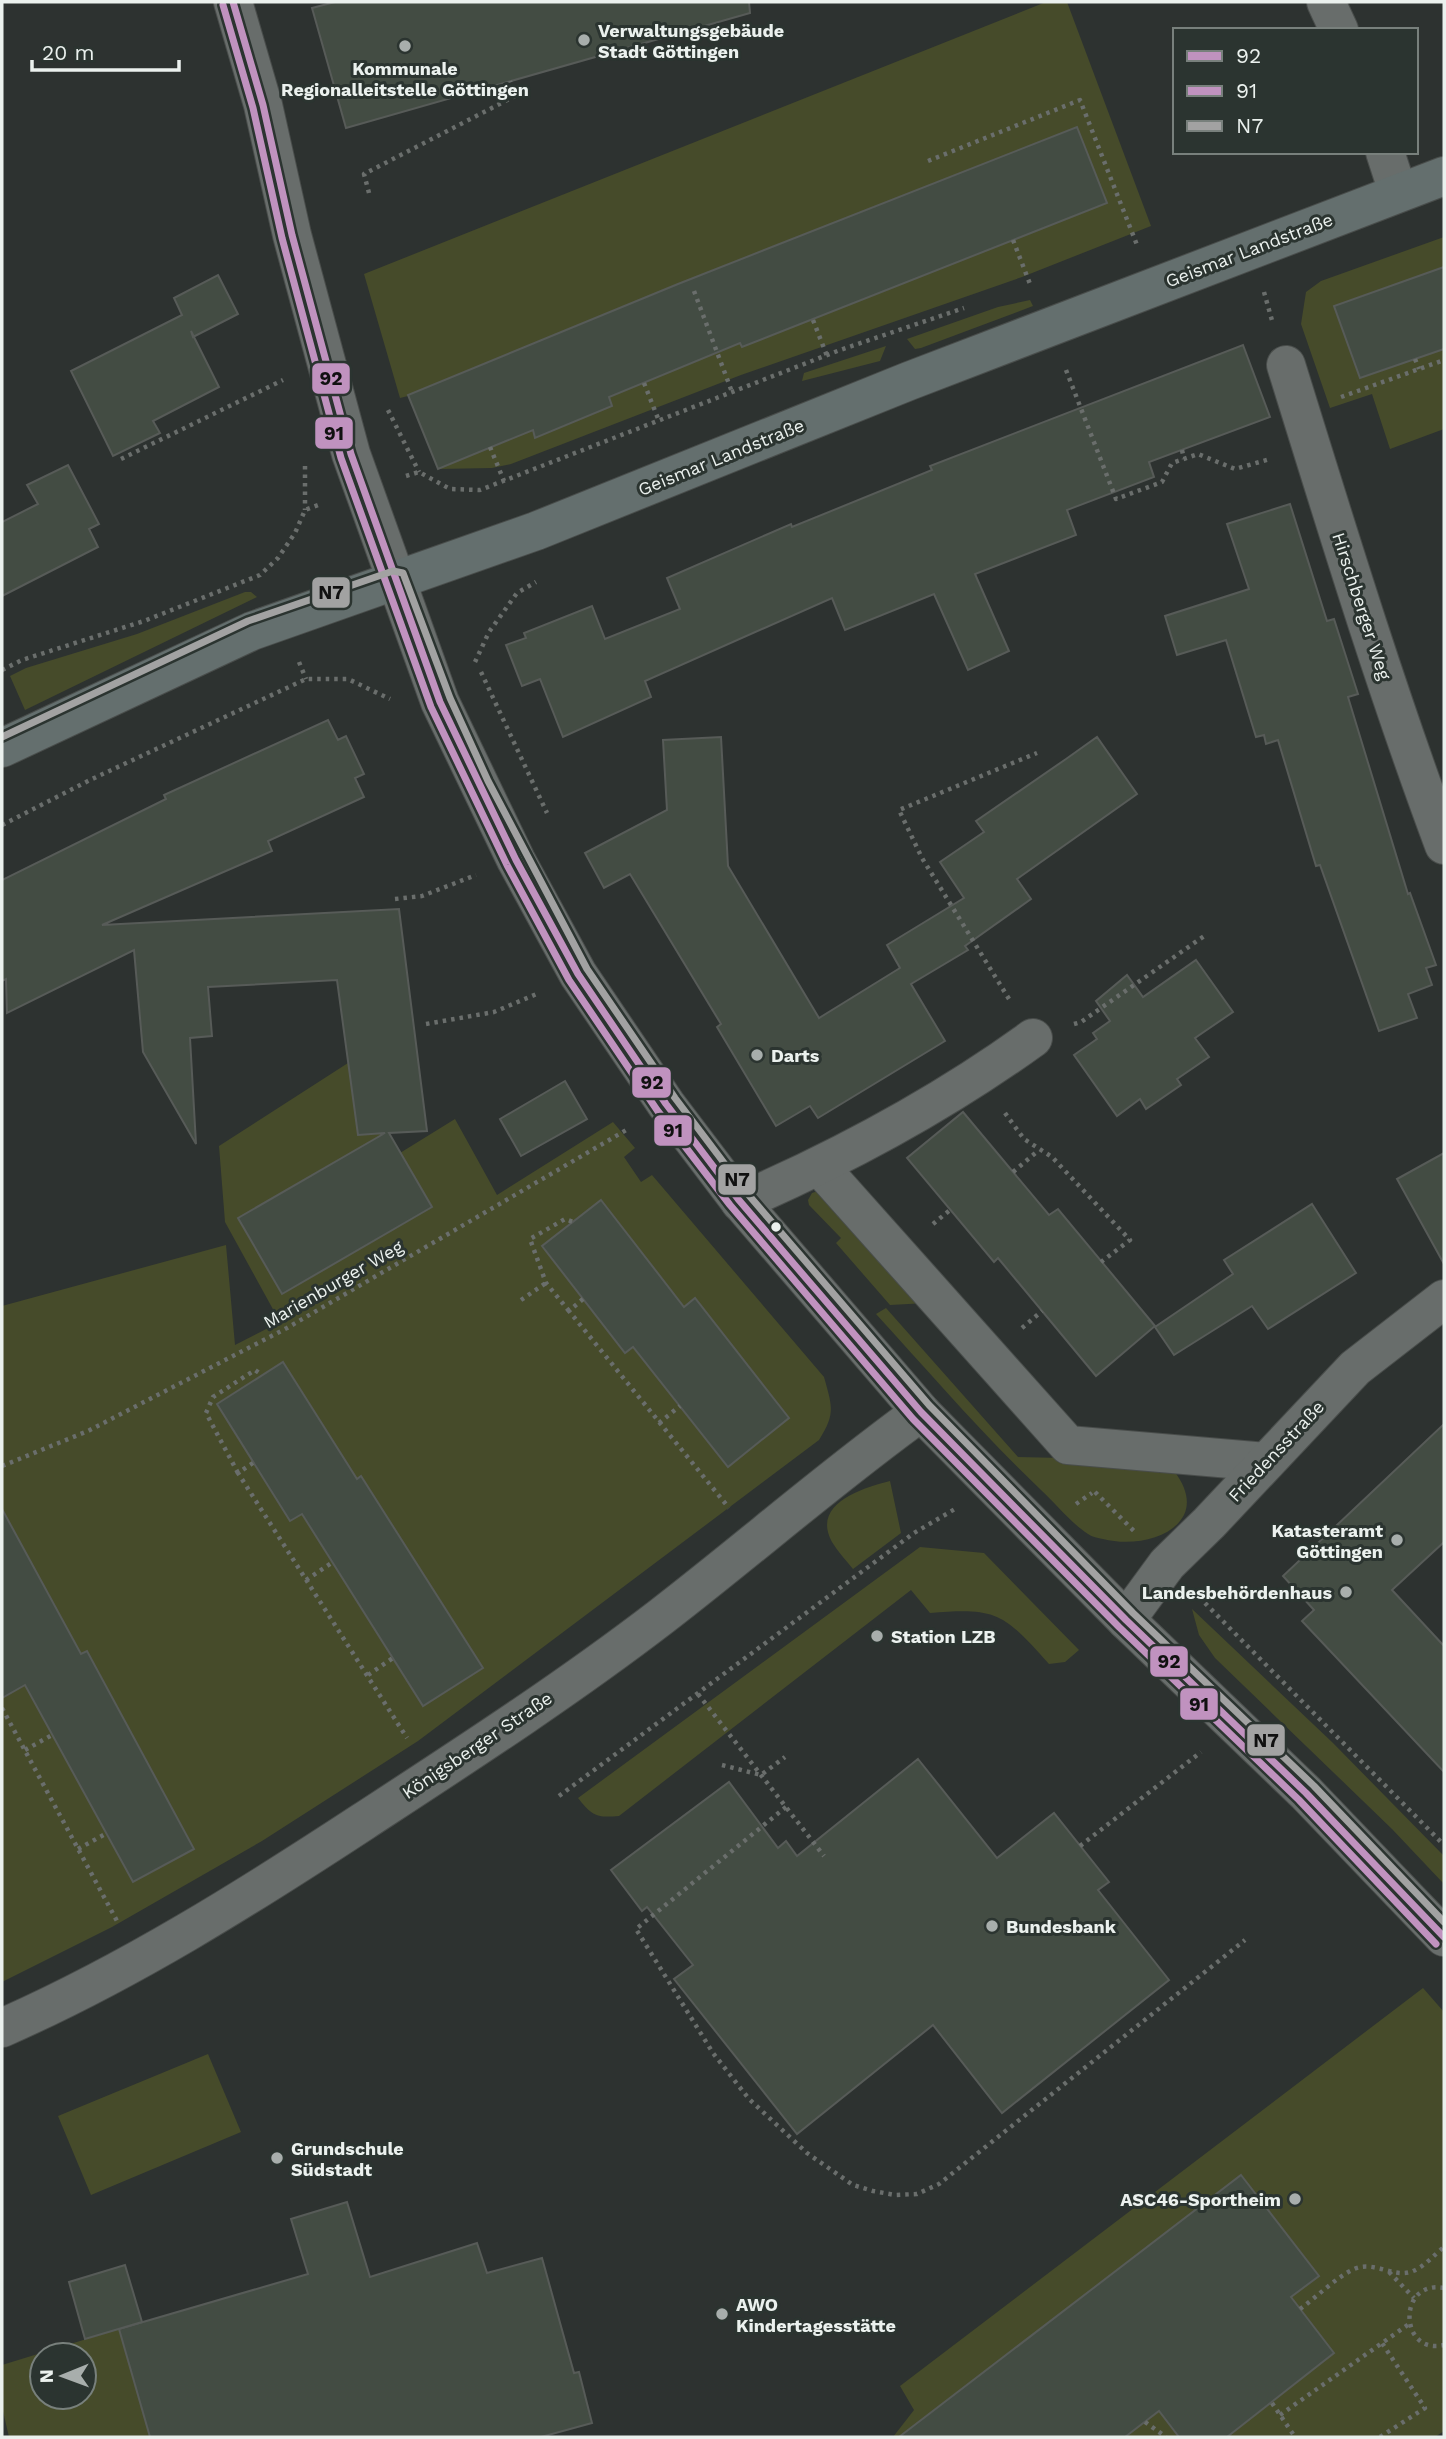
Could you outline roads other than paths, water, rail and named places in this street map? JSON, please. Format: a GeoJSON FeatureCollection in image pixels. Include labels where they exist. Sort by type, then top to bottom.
{"type":"FeatureCollection","features":[{"type":"Feature","properties":{"kind":"main road","name":"Geismar Landstraße"},"geometry":{"type":"LineString","coordinates":[[2,748],[252,631],[536,531],[909,382],[1444,176]]}},
{"type":"Feature","properties":{"kind":"street"},"geometry":{"type":"LineString","coordinates":[[233,2],[263,105],[302,274],[351,454],[364,491],[433,682],[479,786],[578,974],[666,1104],[740,1202],[920,1412],[1126,1620],[1306,1793],[1444,1937]]}},
{"type":"Feature","properties":{"kind":"street"},"geometry":{"type":"LineString","coordinates":[[1326,2],[1338,28]]}},
{"type":"Feature","properties":{"kind":"street"},"geometry":{"type":"LineString","coordinates":[[1386,154],[1398,192]]}},
{"type":"Feature","properties":{"kind":"street","name":"Hirschberger Weg"},"geometry":{"type":"LineString","coordinates":[[1286,365],[1380,664],[1444,845]]}},
{"type":"Feature","properties":{"kind":"street"},"geometry":{"type":"LineString","coordinates":[[740,1202],[820,1167],[980,1077],[1033,1038]]}},
{"type":"Feature","properties":{"kind":"street"},"geometry":{"type":"LineString","coordinates":[[820,1167],[1068,1445],[1266,1462]]}},
{"type":"Feature","properties":{"kind":"street","name":"Friedensstraße"},"geometry":{"type":"LineString","coordinates":[[1126,1620],[1167,1564],[1355,1368],[1444,1299]]}},
{"type":"Feature","properties":{"kind":"street","name":"Königsberger Straße"},"geometry":{"type":"LineString","coordinates":[[2,2028],[138,1959],[256,1892],[432,1777],[661,1616],[920,1412]]}},
{"type":"Feature","properties":{"kind":"place","name":"Verwaltungsgebäude Stadt Göttingen"},"geometry":{"type":"Point","coordinates":[584,40]}},
{"type":"Feature","properties":{"kind":"place","name":"Kommunale Regionalleitstelle Göttingen"},"geometry":{"type":"Point","coordinates":[405,46]}},
{"type":"Feature","properties":{"kind":"place","name":"Darts"},"geometry":{"type":"Point","coordinates":[757,1055]}},
{"type":"Feature","properties":{"kind":"place","name":"Katasteramt Göttingen"},"geometry":{"type":"Point","coordinates":[1397,1540]}},
{"type":"Feature","properties":{"kind":"place","name":"Landesbehördenhaus"},"geometry":{"type":"Point","coordinates":[1346,1592]}},
{"type":"Feature","properties":{"kind":"place","name":"Station LZB"},"geometry":{"type":"Point","coordinates":[877,1636]}},
{"type":"Feature","properties":{"kind":"place","name":"Bundesbank"},"geometry":{"type":"Point","coordinates":[992,1926]}},
{"type":"Feature","properties":{"kind":"place","name":"Grundschule Südstadt"},"geometry":{"type":"Point","coordinates":[277,2158]}},
{"type":"Feature","properties":{"kind":"place","name":"ASC46-Sportheim"},"geometry":{"type":"Point","coordinates":[1295,2199]}},
{"type":"Feature","properties":{"kind":"place","name":"AWO Kindertagesstätte"},"geometry":{"type":"Point","coordinates":[722,2314]}}]}
